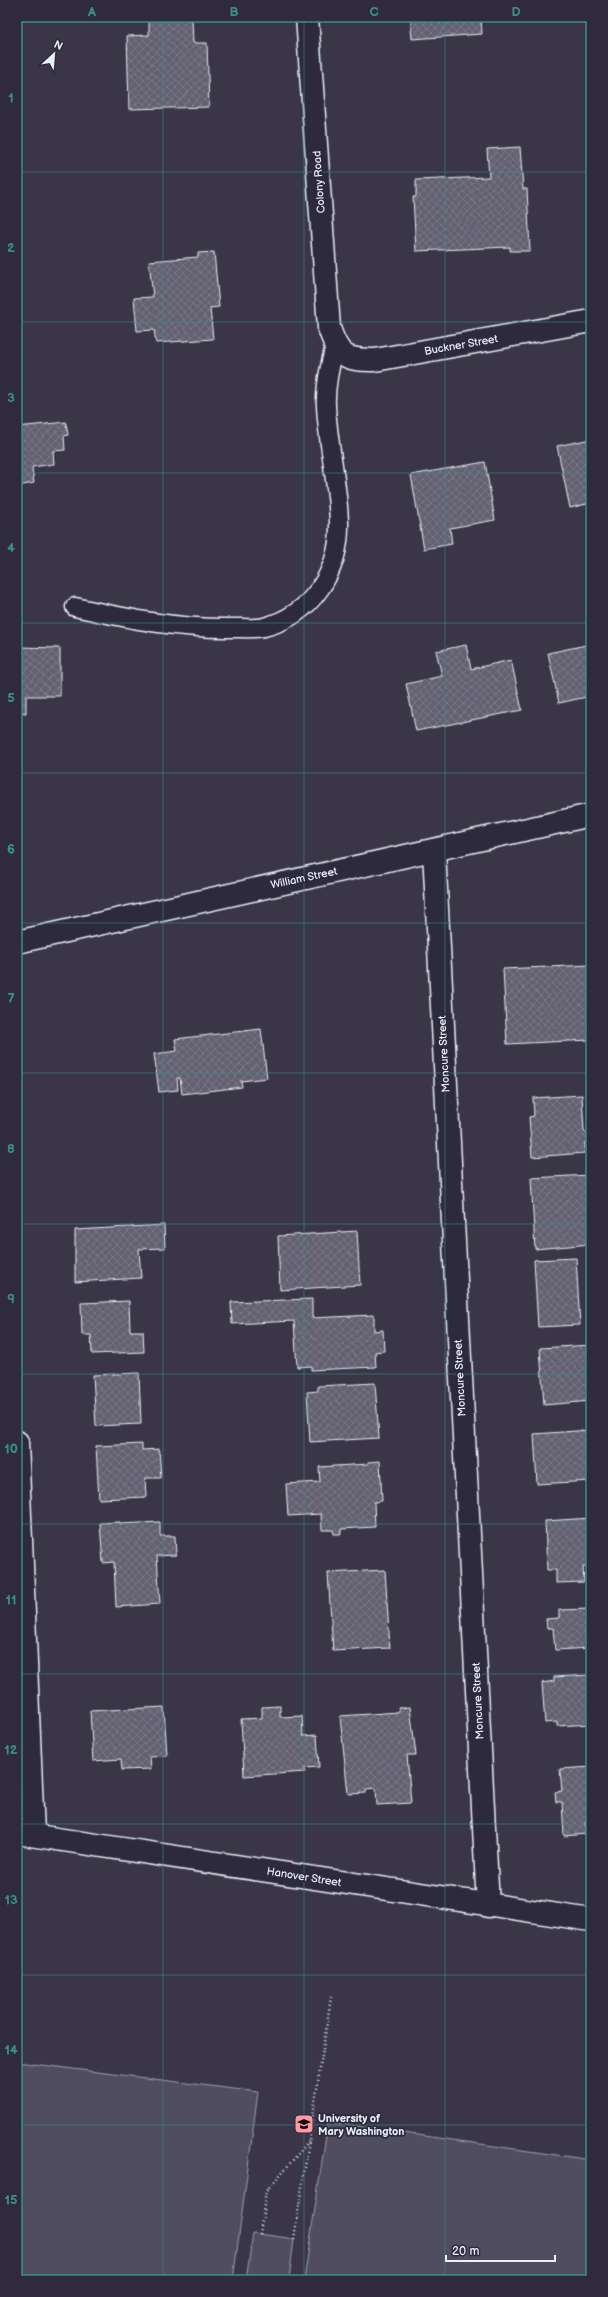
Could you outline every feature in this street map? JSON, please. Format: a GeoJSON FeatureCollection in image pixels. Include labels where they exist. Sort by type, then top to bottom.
{"type":"FeatureCollection","features":[{"type":"Feature","properties":{"kind":"street","name":"Colony Road"},"geometry":{"type":"LineString","coordinates":[[308,17],[329,328],[335,346]]}},
{"type":"Feature","properties":{"kind":"street","name":"Buckner Street"},"geometry":{"type":"LineString","coordinates":[[335,346],[342,355],[355,360],[375,360],[591,321]]}},
{"type":"Feature","properties":{"kind":"street","name":"William Street"},"geometry":{"type":"LineString","coordinates":[[17,942],[591,815]]}},
{"type":"Feature","properties":{"kind":"street","name":"Moncure Street"},"geometry":{"type":"LineString","coordinates":[[434,850],[488,1906]]}},
{"type":"Feature","properties":{"kind":"street"},"geometry":{"type":"LineString","coordinates":[[17,1442],[25,1834]]}},
{"type":"Feature","properties":{"kind":"street","name":"Hanover Street"},"geometry":{"type":"LineString","coordinates":[[25,1834],[488,1906],[591,1920]]}},
{"type":"Feature","properties":{"kind":"lane"},"geometry":{"type":"LineString","coordinates":[[75,607],[141,622],[209,628],[263,627],[290,616],[314,598],[330,574],[339,545],[339,522],[326,405],[335,346]]}},
{"type":"Feature","properties":{"kind":"path"},"geometry":{"type":"LineString","coordinates":[[294,2239],[311,2139],[331,1997]]}},
{"type":"Feature","properties":{"kind":"path"},"geometry":{"type":"LineString","coordinates":[[260,2234],[266,2191],[311,2139]]}},
{"type":"Feature","properties":{"kind":"shaded area"},"geometry":{"type":"Polygon","coordinates":[[[17,2062],[258,2092],[233,2280],[17,2280],[17,2062]]]}},
{"type":"Feature","properties":{"kind":"shaded area"},"geometry":{"type":"Polygon","coordinates":[[[328,2122],[591,2160],[591,2280],[304,2280],[328,2122]]]}},
{"type":"Feature","properties":{"kind":"shaded area"},"geometry":{"type":"Polygon","coordinates":[[[253,2233],[294,2239],[289,2280],[246,2280],[253,2233]]]}},
{"type":"Feature","properties":{"kind":"building"},"geometry":{"type":"Polygon","coordinates":[[[149,17],[192,17],[193,43],[207,43],[209,107],[129,109],[127,36],[149,35],[149,17]]]}},
{"type":"Feature","properties":{"kind":"building"},"geometry":{"type":"Polygon","coordinates":[[[410,17],[481,17],[482,34],[412,39],[410,17]]]}},
{"type":"Feature","properties":{"kind":"building"},"geometry":{"type":"Polygon","coordinates":[[[520,147],[523,189],[527,189],[530,251],[510,251],[510,247],[416,251],[413,197],[416,197],[416,180],[489,177],[487,149],[520,147]]]}},
{"type":"Feature","properties":{"kind":"building"},"geometry":{"type":"Polygon","coordinates":[[[214,252],[219,307],[210,308],[213,339],[156,343],[154,330],[137,331],[134,298],[153,297],[149,261],[198,257],[198,253],[214,252]]]}},
{"type":"Feature","properties":{"kind":"building"},"geometry":{"type":"Polygon","coordinates":[[[66,422],[68,435],[64,436],[65,450],[53,451],[54,464],[32,467],[34,483],[17,486],[17,427],[66,422]]]}},
{"type":"Feature","properties":{"kind":"building"},"geometry":{"type":"Polygon","coordinates":[[[591,439],[591,503],[570,508],[557,446],[591,439]]]}},
{"type":"Feature","properties":{"kind":"building"},"geometry":{"type":"Polygon","coordinates":[[[485,462],[495,520],[450,528],[452,544],[424,549],[411,475],[485,462]]]}},
{"type":"Feature","properties":{"kind":"building"},"geometry":{"type":"Polygon","coordinates":[[[591,618],[591,635],[587,619],[591,618]]]}},
{"type":"Feature","properties":{"kind":"building"},"geometry":{"type":"Polygon","coordinates":[[[591,644],[591,696],[559,703],[548,653],[591,644]]]}},
{"type":"Feature","properties":{"kind":"building"},"geometry":{"type":"Polygon","coordinates":[[[466,645],[471,669],[511,660],[522,710],[416,731],[406,684],[442,676],[436,651],[466,645]]]}},
{"type":"Feature","properties":{"kind":"building"},"geometry":{"type":"Polygon","coordinates":[[[17,647],[60,648],[60,696],[26,696],[26,713],[17,712],[17,647]]]}},
{"type":"Feature","properties":{"kind":"building"},"geometry":{"type":"Polygon","coordinates":[[[591,965],[591,1040],[507,1044],[503,969],[591,965]]]}},
{"type":"Feature","properties":{"kind":"building"},"geometry":{"type":"Polygon","coordinates":[[[261,1029],[267,1078],[241,1081],[242,1087],[182,1094],[180,1078],[177,1078],[178,1090],[159,1092],[154,1054],[177,1051],[175,1039],[261,1029]]]}},
{"type":"Feature","properties":{"kind":"building"},"geometry":{"type":"Polygon","coordinates":[[[582,1095],[584,1132],[588,1132],[588,1141],[585,1142],[585,1153],[532,1157],[529,1117],[534,1116],[533,1098],[582,1095]]]}},
{"type":"Feature","properties":{"kind":"building"},"geometry":{"type":"Polygon","coordinates":[[[591,1175],[591,1244],[535,1249],[531,1178],[591,1175]]]}},
{"type":"Feature","properties":{"kind":"building"},"geometry":{"type":"Polygon","coordinates":[[[164,1225],[165,1248],[139,1249],[141,1278],[75,1282],[75,1230],[164,1225]]]}},
{"type":"Feature","properties":{"kind":"building"},"geometry":{"type":"Polygon","coordinates":[[[357,1231],[360,1285],[280,1290],[278,1236],[357,1231]]]}},
{"type":"Feature","properties":{"kind":"building"},"geometry":{"type":"Polygon","coordinates":[[[576,1258],[580,1325],[538,1327],[534,1260],[576,1258]]]}},
{"type":"Feature","properties":{"kind":"building"},"geometry":{"type":"Polygon","coordinates":[[[312,1299],[312,1318],[374,1315],[374,1331],[383,1330],[384,1351],[375,1352],[376,1367],[311,1370],[311,1366],[297,1367],[294,1321],[232,1324],[231,1302],[312,1299]]]}},
{"type":"Feature","properties":{"kind":"building"},"geometry":{"type":"Polygon","coordinates":[[[129,1301],[130,1331],[143,1331],[144,1352],[92,1354],[91,1335],[82,1335],[81,1303],[129,1301]]]}},
{"type":"Feature","properties":{"kind":"building"},"geometry":{"type":"Polygon","coordinates":[[[591,1345],[591,1401],[544,1405],[540,1348],[591,1345]]]}},
{"type":"Feature","properties":{"kind":"building"},"geometry":{"type":"Polygon","coordinates":[[[139,1373],[141,1424],[96,1426],[93,1375],[139,1373]]]}},
{"type":"Feature","properties":{"kind":"building"},"geometry":{"type":"Polygon","coordinates":[[[375,1383],[379,1438],[310,1442],[307,1392],[318,1391],[318,1386],[375,1383]]]}},
{"type":"Feature","properties":{"kind":"building"},"geometry":{"type":"Polygon","coordinates":[[[591,1430],[591,1481],[537,1484],[534,1434],[591,1430]]]}},
{"type":"Feature","properties":{"kind":"building"},"geometry":{"type":"Polygon","coordinates":[[[142,1444],[142,1450],[159,1449],[161,1478],[145,1478],[146,1497],[99,1499],[96,1446],[142,1444]]]}},
{"type":"Feature","properties":{"kind":"building"},"geometry":{"type":"Polygon","coordinates":[[[380,1461],[382,1501],[374,1502],[375,1527],[341,1529],[341,1534],[334,1534],[333,1530],[322,1530],[321,1514],[288,1516],[286,1484],[320,1482],[319,1467],[368,1464],[368,1462],[380,1461]]]}},
{"type":"Feature","properties":{"kind":"building"},"geometry":{"type":"Polygon","coordinates":[[[591,1518],[591,1567],[583,1567],[584,1582],[556,1583],[556,1570],[547,1570],[545,1521],[591,1518]]]}},
{"type":"Feature","properties":{"kind":"building"},"geometry":{"type":"Polygon","coordinates":[[[120,1522],[120,1524],[160,1522],[160,1536],[175,1536],[176,1555],[157,1556],[160,1604],[116,1607],[114,1562],[103,1563],[100,1523],[120,1522]]]}},
{"type":"Feature","properties":{"kind":"building"},"geometry":{"type":"Polygon","coordinates":[[[385,1570],[390,1648],[333,1651],[328,1573],[385,1570]]]}},
{"type":"Feature","properties":{"kind":"building"},"geometry":{"type":"Polygon","coordinates":[[[591,1609],[591,1648],[555,1650],[553,1628],[547,1628],[546,1619],[559,1618],[559,1610],[591,1609]]]}},
{"type":"Feature","properties":{"kind":"building"},"geometry":{"type":"Polygon","coordinates":[[[591,1675],[591,1724],[557,1726],[557,1722],[545,1723],[542,1683],[554,1681],[554,1677],[591,1675]]]}},
{"type":"Feature","properties":{"kind":"building"},"geometry":{"type":"Polygon","coordinates":[[[280,1706],[280,1717],[302,1716],[303,1736],[317,1735],[319,1767],[305,1768],[305,1772],[244,1776],[241,1719],[262,1718],[262,1707],[280,1706]]]}},
{"type":"Feature","properties":{"kind":"building"},"geometry":{"type":"Polygon","coordinates":[[[164,1707],[167,1756],[150,1757],[151,1769],[122,1770],[121,1759],[93,1761],[90,1711],[164,1707]]]}},
{"type":"Feature","properties":{"kind":"building"},"geometry":{"type":"Polygon","coordinates":[[[410,1707],[416,1755],[407,1755],[411,1803],[377,1805],[376,1788],[366,1789],[366,1793],[348,1794],[340,1716],[399,1712],[398,1708],[410,1707]]]}},
{"type":"Feature","properties":{"kind":"building"},"geometry":{"type":"Polygon","coordinates":[[[591,1767],[591,1822],[585,1822],[586,1834],[564,1836],[562,1802],[556,1802],[555,1792],[562,1791],[560,1769],[591,1767]]]}},
{"type":"Feature","properties":{"kind":"place","name":"University of Mary Washington"},"geometry":{"type":"Point","coordinates":[304,2124]}}]}
